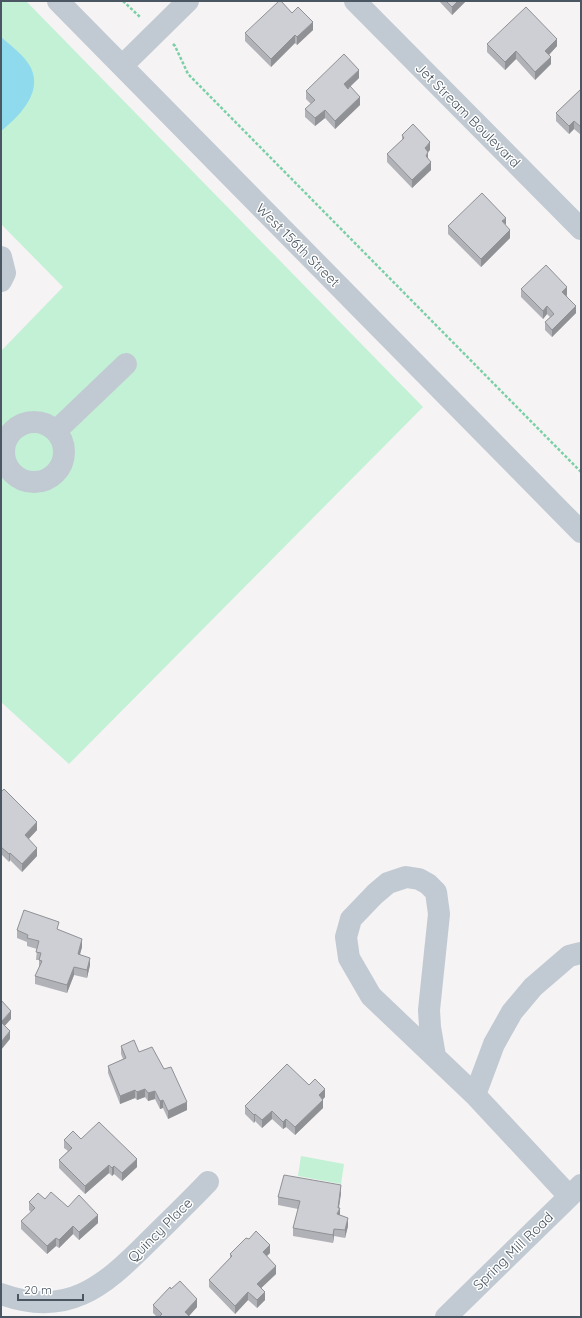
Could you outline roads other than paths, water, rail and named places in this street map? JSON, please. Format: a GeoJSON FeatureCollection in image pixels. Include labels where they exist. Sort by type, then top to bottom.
{"type":"FeatureCollection","features":[{"type":"Feature","properties":{"kind":"street","name":"West 156th Street"},"geometry":{"type":"LineString","coordinates":[[58,1],[581,532]]}},
{"type":"Feature","properties":{"kind":"street"},"geometry":{"type":"LineString","coordinates":[[122,66],[188,1]]}},
{"type":"Feature","properties":{"kind":"street","name":"Jet Stream Boulevard"},"geometry":{"type":"LineString","coordinates":[[355,1],[581,229]]}},
{"type":"Feature","properties":{"kind":"street"},"geometry":{"type":"LineString","coordinates":[[1,257],[4,273],[1,281]]}},
{"type":"Feature","properties":{"kind":"street"},"geometry":{"type":"LineString","coordinates":[[56,431],[126,364]]}},
{"type":"Feature","properties":{"kind":"street"},"geometry":{"type":"LineString","coordinates":[[28,422],[38,422],[48,425],[56,431],[62,440],[64,450],[63,460],[51,477],[42,481],[32,482],[7,480],[7,467],[3,449],[6,440],[6,427],[28,422]]}},
{"type":"Feature","properties":{"kind":"street","name":"West 156th Street"},"geometry":{"type":"LineString","coordinates":[[539,488],[581,524]]}},
{"type":"Feature","properties":{"kind":"street"},"geometry":{"type":"LineString","coordinates":[[435,1056],[430,1026],[430,1010],[439,914],[436,892],[428,884],[419,879],[406,877],[388,883],[351,919],[346,936],[349,958],[372,996],[575,1191]]}},
{"type":"Feature","properties":{"kind":"street"},"geometry":{"type":"LineString","coordinates":[[475,1095],[494,1044],[512,1012],[533,987],[568,956],[581,953]]}},
{"type":"Feature","properties":{"kind":"street","name":"Quincy Place"},"geometry":{"type":"LineString","coordinates":[[1,1294],[16,1301],[36,1304],[57,1304],[78,1299],[91,1292],[119,1271],[208,1182]]}},
{"type":"Feature","properties":{"kind":"street","name":"Spring Mill Road"},"geometry":{"type":"LineString","coordinates":[[446,1317],[575,1191]]}},
{"type":"Feature","properties":{"kind":"water"},"geometry":{"type":"Polygon","coordinates":[[[1,37],[19,52],[28,63],[33,73],[34,82],[33,92],[29,101],[9,125],[1,131],[1,37]]]}}]}
